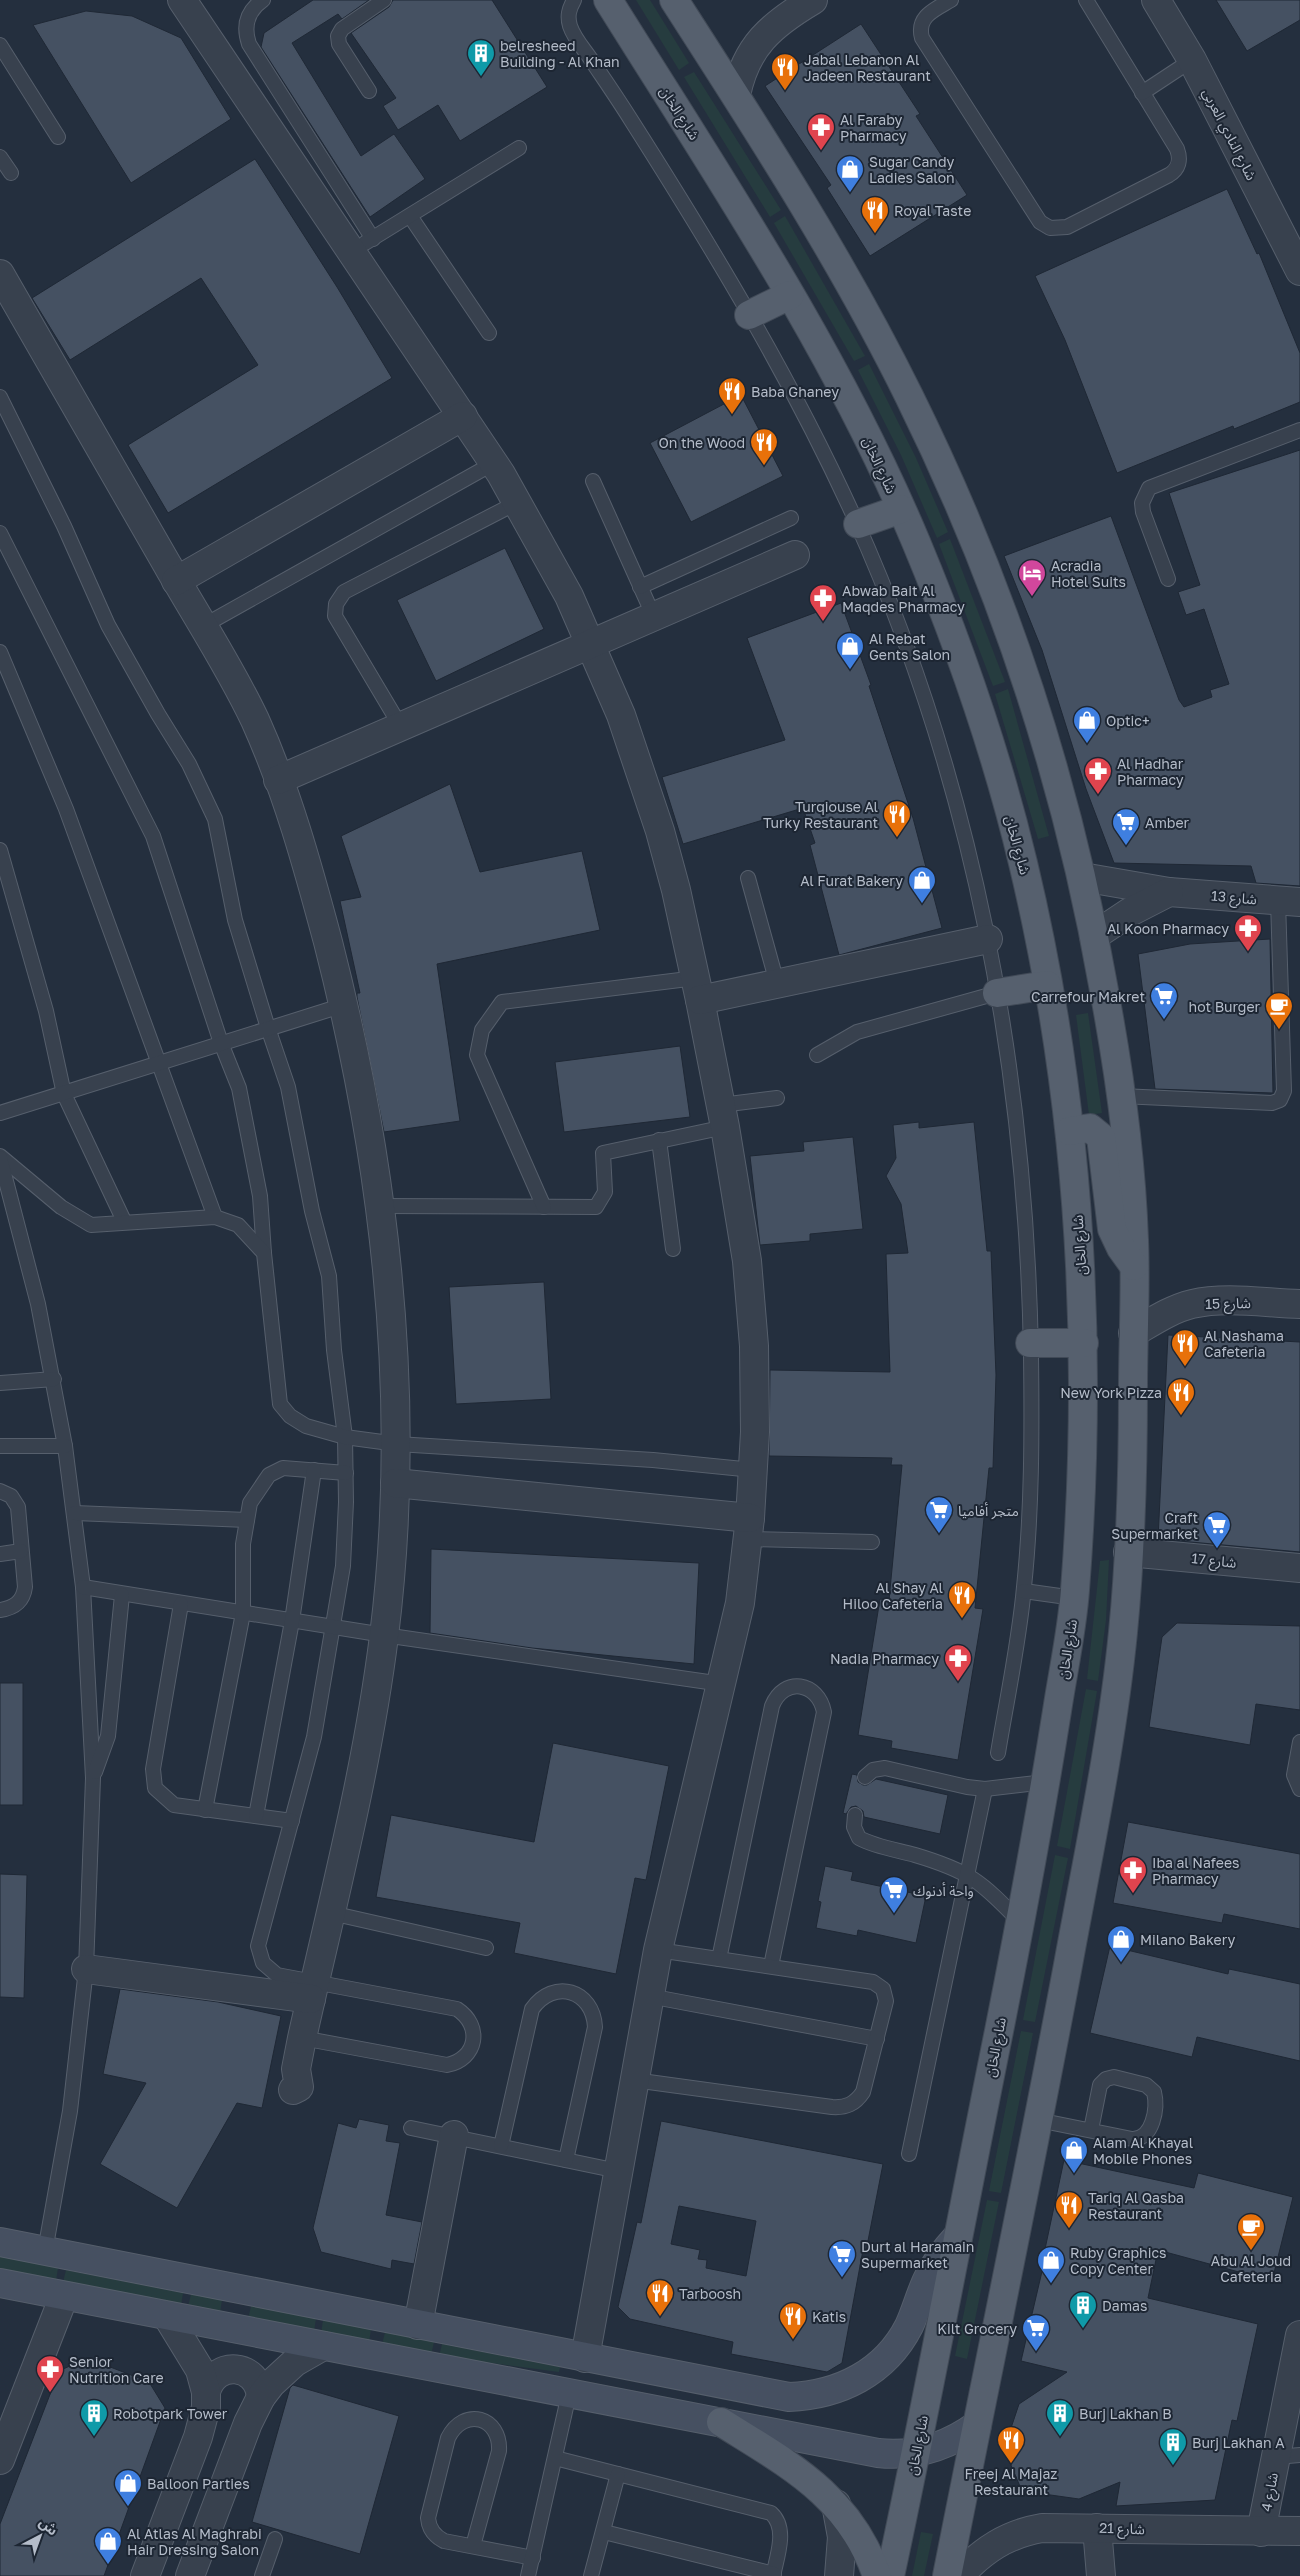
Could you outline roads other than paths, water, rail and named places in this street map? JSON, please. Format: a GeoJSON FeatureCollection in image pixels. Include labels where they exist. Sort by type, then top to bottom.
{"type":"FeatureCollection","features":[{"type":"Feature","properties":{"kind":"main road","name":"شارع الخان"},"geometry":{"type":"LineString","coordinates":[[608,0],[725,184],[790,294],[858,420],[901,509],[955,643],[1022,856],[1047,985],[1070,1131],[1081,1254],[1084,1343],[1083,1452],[1074,1598],[1045,1782],[1020,1922],[916,2453],[890,2576]]}},
{"type":"Feature","properties":{"kind":"main road"},"geometry":{"type":"LineString","coordinates":[[674,0],[736,95],[847,280],[906,391],[956,497],[986,570],[1033,699],[1082,877],[1121,1096],[1129,1169],[1134,1266],[1133,1438],[1123,1631],[1111,1724],[1038,2120],[947,2576]]}},
{"type":"Feature","properties":{"kind":"main road"},"geometry":{"type":"LineString","coordinates":[[749,315],[790,294]]}},
{"type":"Feature","properties":{"kind":"main road"},"geometry":{"type":"LineString","coordinates":[[858,524],[901,509]]}},
{"type":"Feature","properties":{"kind":"main road"},"geometry":{"type":"LineString","coordinates":[[998,993],[1047,985]]}},
{"type":"Feature","properties":{"kind":"main road"},"geometry":{"type":"LineString","coordinates":[[1070,1131],[1090,1128],[1101,1137],[1112,1229],[1121,1248],[1134,1266]]}},
{"type":"Feature","properties":{"kind":"main road"},"geometry":{"type":"LineString","coordinates":[[1030,1343],[1084,1343]]}},
{"type":"Feature","properties":{"kind":"main road"},"geometry":{"type":"LineString","coordinates":[[721,2422],[801,2473],[836,2504],[862,2541],[877,2576]]}},
{"type":"Feature","properties":{"kind":"street"},"geometry":{"type":"LineString","coordinates":[[182,0],[362,245],[463,416],[518,502],[569,596],[592,644],[621,715],[660,831],[698,989],[723,1116],[747,1261],[754,1346],[753,1470],[749,1528],[740,1603],[658,1950],[585,2358]]}},
{"type":"Feature","properties":{"kind":"street"},"geometry":{"type":"LineString","coordinates":[[736,95],[740,77],[756,44],[783,19],[813,0]]}},
{"type":"Feature","properties":{"kind":"street","name":"شارع النادي العربي"},"geometry":{"type":"LineString","coordinates":[[1156,0],[1192,60],[1300,270]]}},
{"type":"Feature","properties":{"kind":"street"},"geometry":{"type":"LineString","coordinates":[[0,274],[203,626],[255,720],[305,856],[360,1073],[381,1206],[391,1299],[397,1444],[395,1483],[384,1635],[367,1752],[302,2038],[296,2069],[299,2087],[293,2090]]}},
{"type":"Feature","properties":{"kind":"street"},"geometry":{"type":"LineString","coordinates":[[176,581],[463,416]]}},
{"type":"Feature","properties":{"kind":"street"},"geometry":{"type":"LineString","coordinates":[[278,780],[795,556]]}},
{"type":"Feature","properties":{"kind":"street","name":"شارع 13"},"geometry":{"type":"LineString","coordinates":[[1082,877],[1169,892],[1289,901]]}},
{"type":"Feature","properties":{"kind":"street"},"geometry":{"type":"LineString","coordinates":[[1094,936],[1130,912],[1169,892]]}},
{"type":"Feature","properties":{"kind":"street"},"geometry":{"type":"LineString","coordinates":[[698,989],[777,983],[988,939]]}},
{"type":"Feature","properties":{"kind":"street","name":"شارع 15"},"geometry":{"type":"LineString","coordinates":[[1133,1333],[1162,1316],[1206,1301],[1300,1304]]}},
{"type":"Feature","properties":{"kind":"street"},"geometry":{"type":"LineString","coordinates":[[395,1483],[749,1528]]}},
{"type":"Feature","properties":{"kind":"street","name":"شارع 17"},"geometry":{"type":"LineString","coordinates":[[1128,1552],[1300,1568]]}},
{"type":"Feature","properties":{"kind":"street"},"geometry":{"type":"LineString","coordinates":[[86,1969],[313,1990]]}},
{"type":"Feature","properties":{"kind":"street"},"geometry":{"type":"LineString","coordinates":[[418,2325],[454,2136]]}},
{"type":"Feature","properties":{"kind":"street"},"geometry":{"type":"LineString","coordinates":[[0,2242],[772,2396],[806,2396],[838,2389],[867,2373],[896,2346],[908,2326],[932,2272],[958,2236]]}},
{"type":"Feature","properties":{"kind":"street"},"geometry":{"type":"LineString","coordinates":[[0,2283],[878,2453],[916,2453],[955,2440],[977,2425]]}},
{"type":"Feature","properties":{"kind":"street"},"geometry":{"type":"LineString","coordinates":[[0,2460],[64,2296]]}},
{"type":"Feature","properties":{"kind":"street"},"geometry":{"type":"LineString","coordinates":[[168,2316],[196,2360],[206,2392]]}},
{"type":"Feature","properties":{"kind":"street","name":"شارع 4"},"geometry":{"type":"LineString","coordinates":[[1261,2532],[1288,2456],[1300,2335]]}},
{"type":"Feature","properties":{"kind":"street"},"geometry":{"type":"LineString","coordinates":[[190,2576],[248,2423],[261,2398],[282,2372],[323,2346]]}},
{"type":"Feature","properties":{"kind":"street"},"geometry":{"type":"LineString","coordinates":[[144,2576],[203,2423],[206,2392],[213,2377],[227,2369],[244,2371],[257,2382],[261,2398]]}},
{"type":"Feature","properties":{"kind":"street"},"geometry":{"type":"LineString","coordinates":[[836,2504],[842,2537],[839,2576]]}},
{"type":"Feature","properties":{"kind":"street","name":"شارع 21"},"geometry":{"type":"LineString","coordinates":[[959,2576],[981,2554],[1010,2536],[1042,2528],[1300,2531]]}},
{"type":"Feature","properties":{"kind":"street"},"geometry":{"type":"LineString","coordinates":[[1097,2528],[1101,2576]]}},
{"type":"Feature","properties":{"kind":"lane"},"geometry":{"type":"LineString","coordinates":[[263,0],[250,13],[246,23],[249,44],[362,245],[520,148]]}},
{"type":"Feature","properties":{"kind":"lane"},"geometry":{"type":"LineString","coordinates":[[369,91],[339,44],[338,36],[342,29],[384,0]]}},
{"type":"Feature","properties":{"kind":"lane"},"geometry":{"type":"LineString","coordinates":[[574,0],[568,14],[574,34],[666,175],[749,315],[821,445],[858,524],[914,669],[956,802],[988,939],[1015,1099],[1022,1176],[1030,1343],[1031,1456],[1024,1591],[998,1753]]}},
{"type":"Feature","properties":{"kind":"lane"},"geometry":{"type":"LineString","coordinates":[[951,0],[924,18],[921,24],[922,38],[1040,222],[1050,228],[1067,227],[1169,175],[1178,167],[1179,161],[1177,149],[1086,0]]}},
{"type":"Feature","properties":{"kind":"lane"},"geometry":{"type":"LineString","coordinates":[[0,45],[58,137]]}},
{"type":"Feature","properties":{"kind":"lane"},"geometry":{"type":"LineString","coordinates":[[1142,92],[1192,60]]}},
{"type":"Feature","properties":{"kind":"lane"},"geometry":{"type":"LineString","coordinates":[[0,157],[11,173]]}},
{"type":"Feature","properties":{"kind":"lane"},"geometry":{"type":"LineString","coordinates":[[410,216],[489,333]]}},
{"type":"Feature","properties":{"kind":"lane"},"geometry":{"type":"LineString","coordinates":[[0,397],[59,517],[108,625],[158,714],[189,764],[215,819],[235,920],[288,1087],[312,1211],[329,1276],[334,1350],[345,1437],[346,1473],[343,1566],[314,1737],[258,1946],[263,1964],[277,1975],[313,1990],[457,2009],[470,2021],[474,2028],[473,2046],[463,2059],[447,2065],[302,2038]]}},
{"type":"Feature","properties":{"kind":"lane"},"geometry":{"type":"LineString","coordinates":[[1168,579],[1142,503],[1150,488],[1300,430]]}},
{"type":"Feature","properties":{"kind":"lane"},"geometry":{"type":"LineString","coordinates":[[203,626],[494,463]]}},
{"type":"Feature","properties":{"kind":"lane"},"geometry":{"type":"LineString","coordinates":[[593,481],[654,617]]}},
{"type":"Feature","properties":{"kind":"lane"},"geometry":{"type":"LineString","coordinates":[[401,727],[335,616],[336,604],[344,592],[518,502]]}},
{"type":"Feature","properties":{"kind":"lane"},"geometry":{"type":"LineString","coordinates":[[640,587],[791,518]]}},
{"type":"Feature","properties":{"kind":"lane"},"geometry":{"type":"LineString","coordinates":[[0,533],[153,836],[221,1043],[239,1088],[260,1196],[280,1404],[290,1416],[306,1426],[345,1437],[397,1444],[653,1460],[753,1470]]}},
{"type":"Feature","properties":{"kind":"lane"},"geometry":{"type":"LineString","coordinates":[[0,652],[70,818],[215,1217]]}},
{"type":"Feature","properties":{"kind":"lane"},"geometry":{"type":"LineString","coordinates":[[0,850],[36,975],[64,1094],[124,1222]]}},
{"type":"Feature","properties":{"kind":"lane"},"geometry":{"type":"LineString","coordinates":[[748,878],[777,983]]}},
{"type":"Feature","properties":{"kind":"lane"},"geometry":{"type":"LineString","coordinates":[[1121,1096],[1272,1103],[1280,1100],[1284,1091],[1289,901]]}},
{"type":"Feature","properties":{"kind":"lane"},"geometry":{"type":"LineString","coordinates":[[544,1207],[476,1055],[482,1030],[502,1002],[698,989]]}},
{"type":"Feature","properties":{"kind":"lane"},"geometry":{"type":"LineString","coordinates":[[817,1055],[857,1032],[998,993]]}},
{"type":"Feature","properties":{"kind":"lane"},"geometry":{"type":"LineString","coordinates":[[0,1113],[344,1005]]}},
{"type":"Feature","properties":{"kind":"lane"},"geometry":{"type":"LineString","coordinates":[[381,1206],[596,1207],[605,1192],[603,1153],[659,1140],[777,1098]]}},
{"type":"Feature","properties":{"kind":"lane"},"geometry":{"type":"LineString","coordinates":[[659,1140],[673,1249]]}},
{"type":"Feature","properties":{"kind":"lane"},"geometry":{"type":"LineString","coordinates":[[0,1157],[61,1207],[91,1224],[215,1217],[238,1225],[264,1252]]}},
{"type":"Feature","properties":{"kind":"lane"},"geometry":{"type":"LineString","coordinates":[[0,1157],[38,1304],[54,1379],[65,1446],[83,1587],[93,1778],[86,1969],[70,2111],[45,2251]]}},
{"type":"Feature","properties":{"kind":"lane"},"geometry":{"type":"LineString","coordinates":[[0,1383],[54,1379]]}},
{"type":"Feature","properties":{"kind":"lane"},"geometry":{"type":"LineString","coordinates":[[0,1446],[65,1446]]}},
{"type":"Feature","properties":{"kind":"lane"},"geometry":{"type":"LineString","coordinates":[[205,1810],[243,1613],[243,1544],[250,1503],[269,1475],[283,1468],[346,1473]]}},
{"type":"Feature","properties":{"kind":"lane"},"geometry":{"type":"LineString","coordinates":[[256,1816],[292,1621],[314,1470]]}},
{"type":"Feature","properties":{"kind":"lane"},"geometry":{"type":"LineString","coordinates":[[0,1490],[11,1496],[18,1506],[24,1594],[16,1606],[0,1610]]}},
{"type":"Feature","properties":{"kind":"lane"},"geometry":{"type":"LineString","coordinates":[[75,1513],[247,1520]]}},
{"type":"Feature","properties":{"kind":"lane"},"geometry":{"type":"LineString","coordinates":[[749,1528],[872,1542]]}},
{"type":"Feature","properties":{"kind":"lane"},"geometry":{"type":"LineString","coordinates":[[0,1554],[21,1551]]}},
{"type":"Feature","properties":{"kind":"lane"},"geometry":{"type":"LineString","coordinates":[[83,1587],[122,1595],[384,1635],[722,1684]]}},
{"type":"Feature","properties":{"kind":"lane"},"geometry":{"type":"LineString","coordinates":[[1024,1591],[1074,1598]]}},
{"type":"Feature","properties":{"kind":"lane"},"geometry":{"type":"LineString","coordinates":[[93,1778],[108,1736],[122,1595]]}},
{"type":"Feature","properties":{"kind":"lane"},"geometry":{"type":"LineString","coordinates":[[181,1604],[153,1769],[155,1788],[174,1805],[292,1821]]}},
{"type":"Feature","properties":{"kind":"lane"},"geometry":{"type":"LineString","coordinates":[[718,1959],[772,1706],[781,1692],[797,1686],[812,1691],[819,1696],[824,1712],[771,1966]]}},
{"type":"Feature","properties":{"kind":"lane"},"geometry":{"type":"LineString","coordinates":[[1300,1742],[1294,1774],[1300,1788]]}},
{"type":"Feature","properties":{"kind":"lane"},"geometry":{"type":"LineString","coordinates":[[865,1777],[873,1770],[884,1768],[967,1787],[986,1789],[1045,1782]]}},
{"type":"Feature","properties":{"kind":"lane"},"geometry":{"type":"LineString","coordinates":[[908,2154],[966,1873],[986,1789]]}},
{"type":"Feature","properties":{"kind":"lane"},"geometry":{"type":"LineString","coordinates":[[855,1816],[854,1827],[860,1838],[966,1873],[994,1894],[1020,1922]]}},
{"type":"Feature","properties":{"kind":"lane"},"geometry":{"type":"LineString","coordinates":[[331,1913],[486,1948]]}},
{"type":"Feature","properties":{"kind":"lane"},"geometry":{"type":"LineString","coordinates":[[634,2080],[840,2108],[854,2103],[863,2092],[886,2001],[886,1995],[879,1984],[658,1950]]}},
{"type":"Feature","properties":{"kind":"lane"},"geometry":{"type":"LineString","coordinates":[[501,2146],[532,2009],[539,2000],[548,1994],[560,1991],[571,1992],[590,2005],[595,2016],[596,2027],[566,2160]]}},
{"type":"Feature","properties":{"kind":"lane"},"geometry":{"type":"LineString","coordinates":[[649,1996],[877,2039]]}},
{"type":"Feature","properties":{"kind":"lane"},"geometry":{"type":"LineString","coordinates":[[1038,2120],[1132,2139],[1142,2138],[1149,2131],[1155,2103],[1154,2092],[1146,2085],[1114,2077],[1106,2078],[1100,2085],[1091,2130]]}},
{"type":"Feature","properties":{"kind":"lane"},"geometry":{"type":"LineString","coordinates":[[411,2128],[618,2171]]}},
{"type":"Feature","properties":{"kind":"lane"},"geometry":{"type":"LineString","coordinates":[[528,2576],[569,2394]]}},
{"type":"Feature","properties":{"kind":"lane"},"geometry":{"type":"LineString","coordinates":[[473,2546],[499,2451],[499,2441],[496,2432],[489,2424],[480,2420],[470,2419],[460,2422],[448,2438],[428,2518],[429,2526],[437,2538],[473,2546],[532,2558]]}},
{"type":"Feature","properties":{"kind":"lane"},"geometry":{"type":"LineString","coordinates":[[555,2458],[771,2513],[779,2522],[781,2532],[774,2575],[604,2532]]}},
{"type":"Feature","properties":{"kind":"lane"},"geometry":{"type":"LineString","coordinates":[[591,2576],[618,2474]]}},
{"type":"Feature","properties":{"kind":"lane"},"geometry":{"type":"LineString","coordinates":[[262,2576],[275,2539]]}},
{"type":"Feature","properties":{"kind":"place","name":"belresheed Building - Al Khan"},"geometry":{"type":"Point","coordinates":[481,77]}},
{"type":"Feature","properties":{"kind":"place","name":"Jabal Lebanon Al Jadeen Restaurant"},"geometry":{"type":"Point","coordinates":[785,91]}},
{"type":"Feature","properties":{"kind":"place","name":"Al Faraby Pharmacy"},"geometry":{"type":"Point","coordinates":[821,151]}},
{"type":"Feature","properties":{"kind":"place","name":"Sugar Candy Ladies Salon"},"geometry":{"type":"Point","coordinates":[850,193]}},
{"type":"Feature","properties":{"kind":"place","name":"Royal Taste"},"geometry":{"type":"Point","coordinates":[875,234]}},
{"type":"Feature","properties":{"kind":"place","name":"Baba Ghaney"},"geometry":{"type":"Point","coordinates":[732,415]}},
{"type":"Feature","properties":{"kind":"place","name":"On the Wood"},"geometry":{"type":"Point","coordinates":[764,466]}},
{"type":"Feature","properties":{"kind":"place","name":"Acradia Hotel Suits"},"geometry":{"type":"Point","coordinates":[1032,597]}},
{"type":"Feature","properties":{"kind":"place","name":"Abwab Bait Al Maqdes Pharmacy"},"geometry":{"type":"Point","coordinates":[823,622]}},
{"type":"Feature","properties":{"kind":"place","name":"Al Rebat Gents Salon"},"geometry":{"type":"Point","coordinates":[850,670]}},
{"type":"Feature","properties":{"kind":"place","name":"Optic+"},"geometry":{"type":"Point","coordinates":[1087,744]}},
{"type":"Feature","properties":{"kind":"place","name":"Al Hadhar Pharmacy"},"geometry":{"type":"Point","coordinates":[1098,795]}},
{"type":"Feature","properties":{"kind":"place","name":"Turqiouse Al Turky Restaurant"},"geometry":{"type":"Point","coordinates":[897,838]}},
{"type":"Feature","properties":{"kind":"place","name":"Amber"},"geometry":{"type":"Point","coordinates":[1126,846]}},
{"type":"Feature","properties":{"kind":"place","name":"Al Furat Bakery"},"geometry":{"type":"Point","coordinates":[922,904]}},
{"type":"Feature","properties":{"kind":"place","name":"Al Koon Pharmacy"},"geometry":{"type":"Point","coordinates":[1248,952]}},
{"type":"Feature","properties":{"kind":"place","name":"Carrefour Makret"},"geometry":{"type":"Point","coordinates":[1164,1020]}},
{"type":"Feature","properties":{"kind":"place","name":"hot Burger"},"geometry":{"type":"Point","coordinates":[1279,1030]}},
{"type":"Feature","properties":{"kind":"place","name":"Al Nashama Cafeteria"},"geometry":{"type":"Point","coordinates":[1185,1367]}},
{"type":"Feature","properties":{"kind":"place","name":"New York Pizza"},"geometry":{"type":"Point","coordinates":[1181,1416]}},
{"type":"Feature","properties":{"kind":"place","name":"متجر أفاميا"},"geometry":{"type":"Point","coordinates":[939,1534]}},
{"type":"Feature","properties":{"kind":"place","name":"Craft Supermarket"},"geometry":{"type":"Point","coordinates":[1217,1549]}},
{"type":"Feature","properties":{"kind":"place","name":"Al Shay Al Hiloo Cafeteria"},"geometry":{"type":"Point","coordinates":[962,1619]}},
{"type":"Feature","properties":{"kind":"place","name":"Nadia Pharmacy"},"geometry":{"type":"Point","coordinates":[958,1682]}},
{"type":"Feature","properties":{"kind":"place","name":"Iba al Nafees Pharmacy"},"geometry":{"type":"Point","coordinates":[1133,1894]}},
{"type":"Feature","properties":{"kind":"place","name":"واحة أدنوك"},"geometry":{"type":"Point","coordinates":[894,1914]}},
{"type":"Feature","properties":{"kind":"place","name":"Milano Bakery"},"geometry":{"type":"Point","coordinates":[1121,1963]}},
{"type":"Feature","properties":{"kind":"place","name":"Alam Al Khayal Mobile Phones"},"geometry":{"type":"Point","coordinates":[1074,2174]}},
{"type":"Feature","properties":{"kind":"place","name":"Tariq Al Qasba Restaurant"},"geometry":{"type":"Point","coordinates":[1069,2229]}},
{"type":"Feature","properties":{"kind":"place","name":"Abu Al Joud Cafeteria"},"geometry":{"type":"Point","coordinates":[1251,2251]}},
{"type":"Feature","properties":{"kind":"place","name":"Durt al Haramain Supermarket"},"geometry":{"type":"Point","coordinates":[842,2278]}},
{"type":"Feature","properties":{"kind":"place","name":"Ruby Graphics Copy Center"},"geometry":{"type":"Point","coordinates":[1051,2284]}},
{"type":"Feature","properties":{"kind":"place","name":"Tarboosh"},"geometry":{"type":"Point","coordinates":[660,2317]}},
{"type":"Feature","properties":{"kind":"place","name":"Damas"},"geometry":{"type":"Point","coordinates":[1083,2329]}},
{"type":"Feature","properties":{"kind":"place","name":"Katis"},"geometry":{"type":"Point","coordinates":[793,2340]}},
{"type":"Feature","properties":{"kind":"place","name":"Kilt Grocery"},"geometry":{"type":"Point","coordinates":[1036,2352]}},
{"type":"Feature","properties":{"kind":"place","name":"Senior Nutrition Care"},"geometry":{"type":"Point","coordinates":[50,2393]}},
{"type":"Feature","properties":{"kind":"place","name":"Robotpark Tower"},"geometry":{"type":"Point","coordinates":[94,2437]}},
{"type":"Feature","properties":{"kind":"place","name":"Burj Lakhan B"},"geometry":{"type":"Point","coordinates":[1060,2437]}},
{"type":"Feature","properties":{"kind":"place","name":"Freej Al Majaz Restaurant"},"geometry":{"type":"Point","coordinates":[1011,2464]}},
{"type":"Feature","properties":{"kind":"place","name":"Burj Lakhan A"},"geometry":{"type":"Point","coordinates":[1173,2466]}},
{"type":"Feature","properties":{"kind":"place","name":"Balloon Parties"},"geometry":{"type":"Point","coordinates":[128,2507]}},
{"type":"Feature","properties":{"kind":"place","name":"Al Atlas Al Maghrabi Hair Dressing Salon"},"geometry":{"type":"Point","coordinates":[108,2565]}}]}
